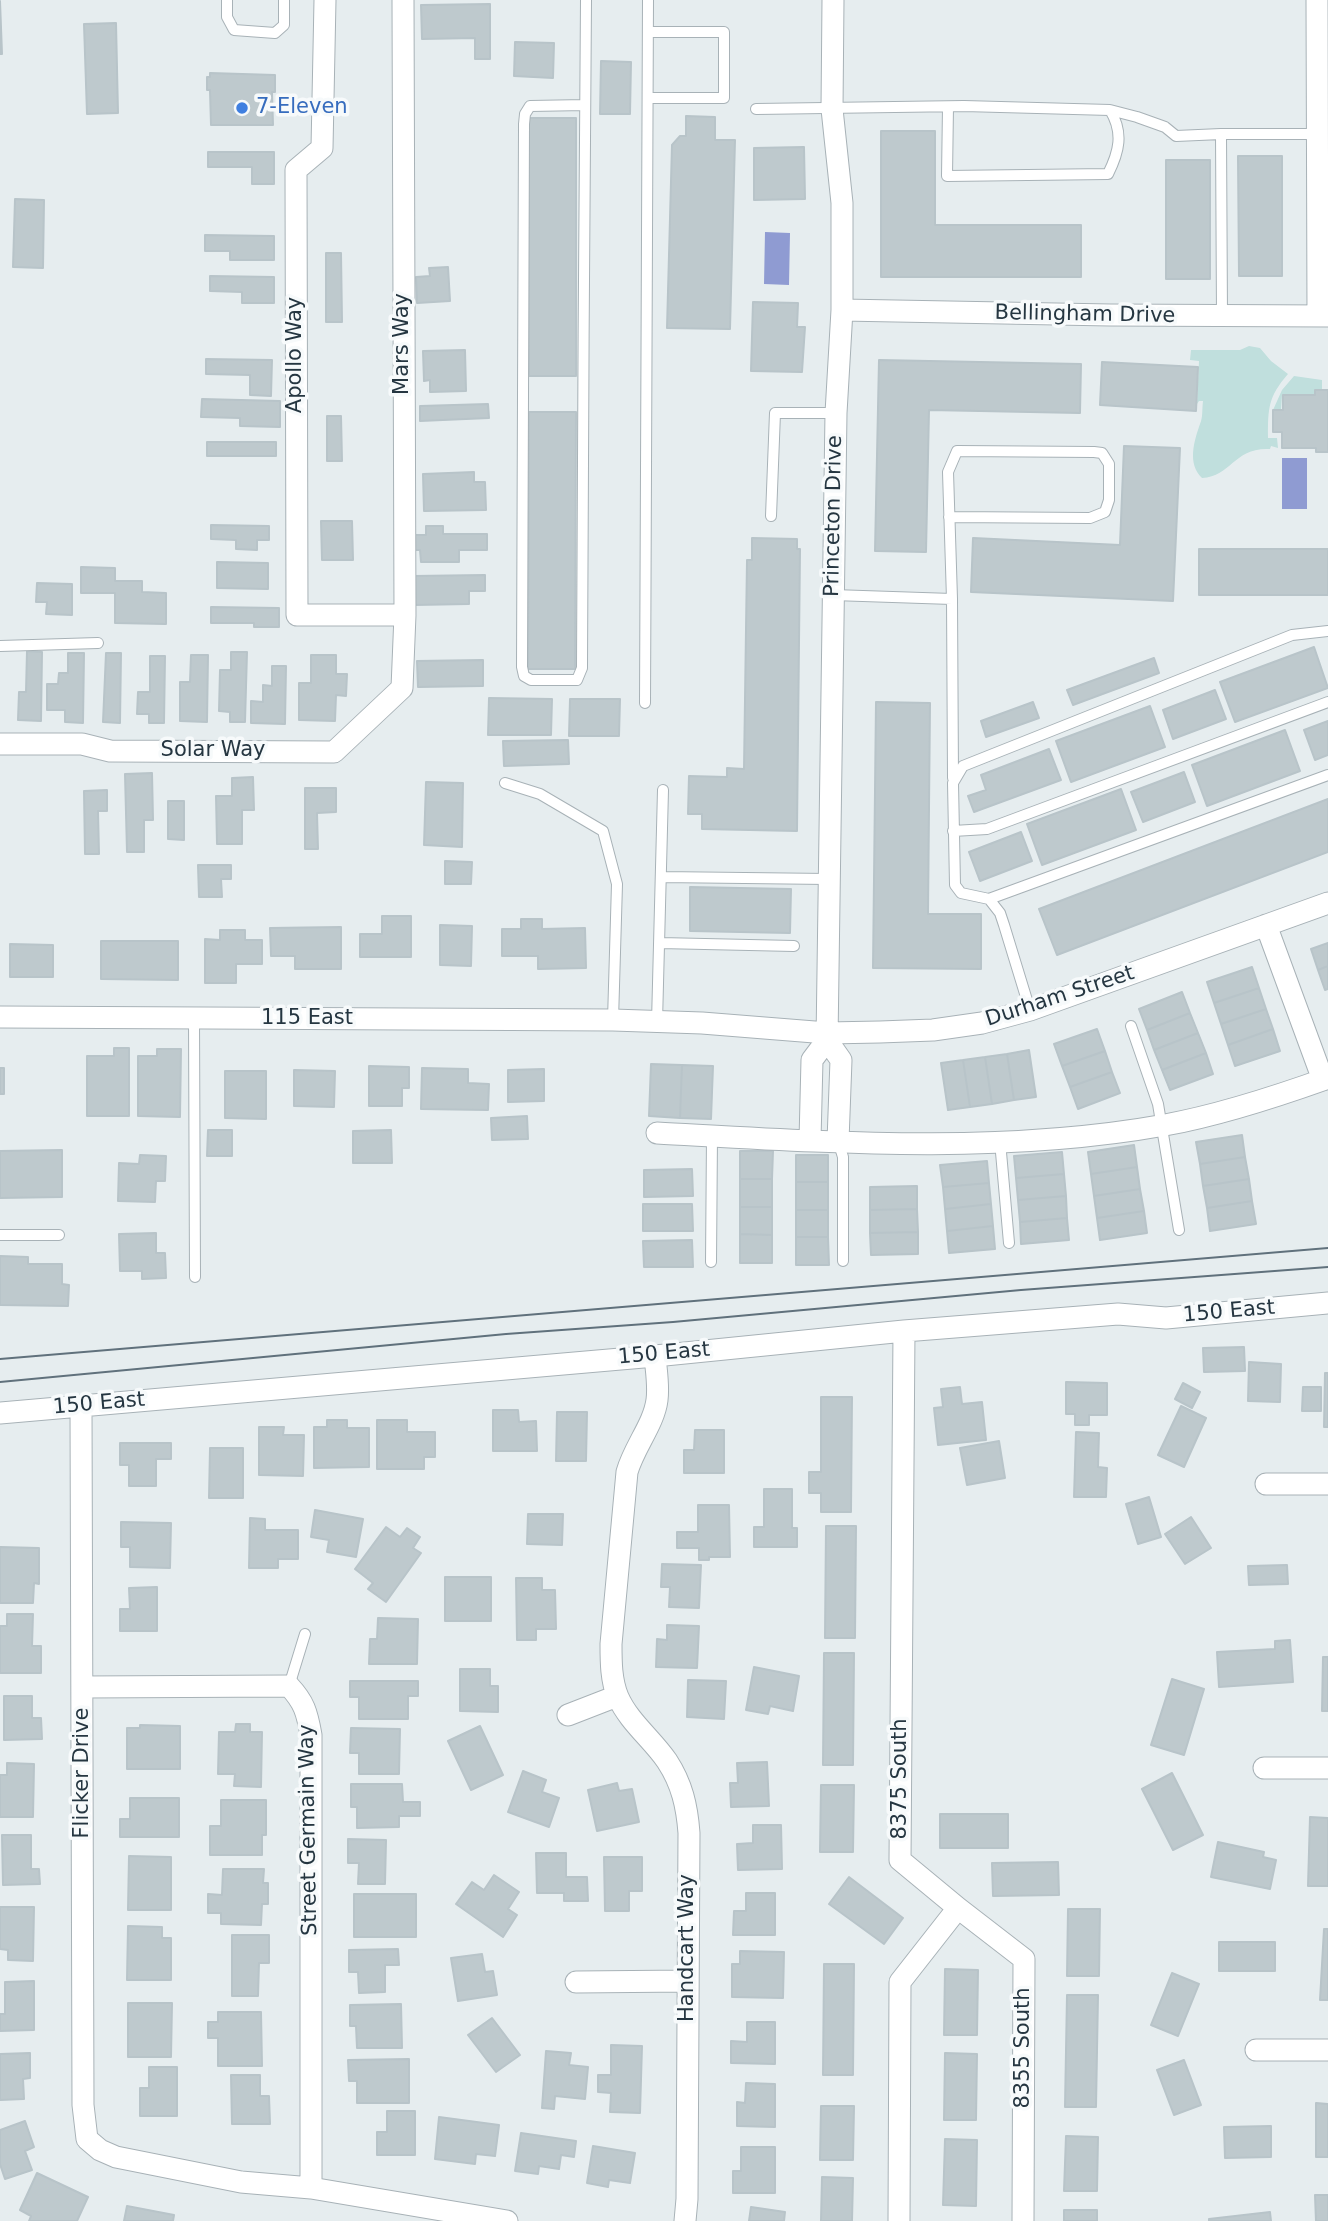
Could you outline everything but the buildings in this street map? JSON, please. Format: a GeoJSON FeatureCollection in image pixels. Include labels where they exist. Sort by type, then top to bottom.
{"type":"FeatureCollection","features":[{"type":"Feature","properties":{"kind":"street","name":"Apollo Way"},"geometry":{"type":"LineString","coordinates":[[325,0],[322,148],[296,170],[297,615],[405,615]]}},
{"type":"Feature","properties":{"kind":"street","name":"Mars Way"},"geometry":{"type":"LineString","coordinates":[[402,688],[405,615],[403,0]]}},
{"type":"Feature","properties":{"kind":"street","name":"Princeton Drive"},"geometry":{"type":"LineString","coordinates":[[827,1036],[836,413],[842,310],[842,203],[832,109],[833,0]]}},
{"type":"Feature","properties":{"kind":"street"},"geometry":{"type":"LineString","coordinates":[[1317,0],[1323,133],[1323,316]]}},
{"type":"Feature","properties":{"kind":"street","name":"Bellingham Drive"},"geometry":{"type":"LineString","coordinates":[[842,310],[1222,317],[1323,316]]}},
{"type":"Feature","properties":{"kind":"street","name":"Solar Way"},"geometry":{"type":"LineString","coordinates":[[0,744],[82,744],[110,751],[334,752],[402,688]]}},
{"type":"Feature","properties":{"kind":"street","name":"Durham Street"},"geometry":{"type":"LineString","coordinates":[[613,1020],[827,1036],[933,1030],[982,1023],[1030,1010],[1328,903]]}},
{"type":"Feature","properties":{"kind":"street"},"geometry":{"type":"LineString","coordinates":[[657,1133],[929,1144],[1071,1136],[1163,1125],[1326,1084],[1266,925]]}},
{"type":"Feature","properties":{"kind":"street","name":"115 East"},"geometry":{"type":"LineString","coordinates":[[0,1017],[613,1020]]}},
{"type":"Feature","properties":{"kind":"street"},"geometry":{"type":"LineString","coordinates":[[810,1140],[812,1060],[827,1036],[841,1060],[838,1141]]}},
{"type":"Feature","properties":{"kind":"street","name":"150 East"},"geometry":{"type":"LineString","coordinates":[[0,1413],[655,1356],[904,1331],[1118,1314],[1166,1318],[1328,1303]]}},
{"type":"Feature","properties":{"kind":"street","name":"8375 South"},"geometry":{"type":"LineString","coordinates":[[904,1331],[900,1860],[958,1908]]}},
{"type":"Feature","properties":{"kind":"street","name":"Handcart Way"},"geometry":{"type":"LineString","coordinates":[[655,1356],[657,1401],[627,1472],[611,1644],[617,1696],[630,1717],[666,1761],[680,1784],[687,1807],[689,1833],[685,2221]]}},
{"type":"Feature","properties":{"kind":"street","name":"Flicker Drive"},"geometry":{"type":"LineString","coordinates":[[81,1406],[83,2105],[88,2139],[100,2150],[116,2157],[241,2182],[311,2188]]}},
{"type":"Feature","properties":{"kind":"street"},"geometry":{"type":"LineString","coordinates":[[1266,1484],[1328,1484]]}},
{"type":"Feature","properties":{"kind":"street"},"geometry":{"type":"LineString","coordinates":[[83,1687],[289,1686]]}},
{"type":"Feature","properties":{"kind":"street","name":"Street Germain Way"},"geometry":{"type":"LineString","coordinates":[[289,1686],[301,1699],[308,1716],[311,1735],[311,2188]]}},
{"type":"Feature","properties":{"kind":"street"},"geometry":{"type":"LineString","coordinates":[[568,1715],[617,1696]]}},
{"type":"Feature","properties":{"kind":"street"},"geometry":{"type":"LineString","coordinates":[[1264,1768],[1328,1768]]}},
{"type":"Feature","properties":{"kind":"street"},"geometry":{"type":"LineString","coordinates":[[899,2221],[900,1982],[958,1908]]}},
{"type":"Feature","properties":{"kind":"street","name":"8355 South"},"geometry":{"type":"LineString","coordinates":[[958,1908],[1024,1959],[1023,2221]]}},
{"type":"Feature","properties":{"kind":"street"},"geometry":{"type":"LineString","coordinates":[[576,1982],[688,1981]]}},
{"type":"Feature","properties":{"kind":"street"},"geometry":{"type":"LineString","coordinates":[[1256,2050],[1328,2050]]}},
{"type":"Feature","properties":{"kind":"street"},"geometry":{"type":"LineString","coordinates":[[311,2188],[507,2221]]}},
{"type":"Feature","properties":{"kind":"lane"},"geometry":{"type":"LineString","coordinates":[[227,0],[227,17],[234,30],[275,33],[284,25],[284,0]]}},
{"type":"Feature","properties":{"kind":"lane"},"geometry":{"type":"LineString","coordinates":[[586,0],[586,105],[582,668],[577,680],[531,680],[524,676],[522,667],[524,124],[525,114],[530,106],[586,105]]}},
{"type":"Feature","properties":{"kind":"lane"},"geometry":{"type":"LineString","coordinates":[[645,703],[648,0]]}},
{"type":"Feature","properties":{"kind":"lane"},"geometry":{"type":"LineString","coordinates":[[648,32],[724,32],[724,98],[648,98]]}},
{"type":"Feature","properties":{"kind":"lane"},"geometry":{"type":"LineString","coordinates":[[948,107],[947,176],[1108,174],[1119,148],[1119,128],[1110,110]]}},
{"type":"Feature","properties":{"kind":"lane"},"geometry":{"type":"LineString","coordinates":[[756,109],[948,107],[1110,110],[1156,124],[1176,136],[1323,133]]}},
{"type":"Feature","properties":{"kind":"lane"},"geometry":{"type":"LineString","coordinates":[[1221,134],[1222,317]]}},
{"type":"Feature","properties":{"kind":"lane"},"geometry":{"type":"LineString","coordinates":[[771,516],[775,413],[836,413]]}},
{"type":"Feature","properties":{"kind":"lane"},"geometry":{"type":"LineString","coordinates":[[949,517],[1098,516],[1105,512],[1109,500],[1109,464],[1101,453],[1094,452],[957,451],[948,472],[949,517],[952,598],[953,831],[956,885],[961,892],[989,899],[1328,775]]}},
{"type":"Feature","properties":{"kind":"lane"},"geometry":{"type":"LineString","coordinates":[[833,595],[952,598]]}},
{"type":"Feature","properties":{"kind":"lane"},"geometry":{"type":"LineString","coordinates":[[953,783],[963,766],[973,760],[1292,635],[1328,631]]}},
{"type":"Feature","properties":{"kind":"lane"},"geometry":{"type":"LineString","coordinates":[[0,646],[98,643]]}},
{"type":"Feature","properties":{"kind":"lane"},"geometry":{"type":"LineString","coordinates":[[953,831],[987,830],[1328,702]]}},
{"type":"Feature","properties":{"kind":"lane"},"geometry":{"type":"LineString","coordinates":[[505,783],[540,794],[603,831],[617,884],[613,1020]]}},
{"type":"Feature","properties":{"kind":"lane"},"geometry":{"type":"LineString","coordinates":[[657,1022],[663,790]]}},
{"type":"Feature","properties":{"kind":"lane"},"geometry":{"type":"LineString","coordinates":[[661,877],[828,879]]}},
{"type":"Feature","properties":{"kind":"lane"},"geometry":{"type":"LineString","coordinates":[[989,899],[1000,913],[1030,1010]]}},
{"type":"Feature","properties":{"kind":"lane"},"geometry":{"type":"LineString","coordinates":[[660,943],[794,946]]}},
{"type":"Feature","properties":{"kind":"lane"},"geometry":{"type":"LineString","coordinates":[[194,1018],[195,1276]]}},
{"type":"Feature","properties":{"kind":"lane"},"geometry":{"type":"LineString","coordinates":[[1131,1026],[1163,1125],[1179,1230]]}},
{"type":"Feature","properties":{"kind":"lane"},"geometry":{"type":"LineString","coordinates":[[710,1262],[712,1136]]}},
{"type":"Feature","properties":{"kind":"lane"},"geometry":{"type":"LineString","coordinates":[[838,1141],[843,1157],[843,1261]]}},
{"type":"Feature","properties":{"kind":"lane"},"geometry":{"type":"LineString","coordinates":[[1000,1141],[1009,1243]]}},
{"type":"Feature","properties":{"kind":"lane"},"geometry":{"type":"LineString","coordinates":[[0,1235],[59,1235]]}},
{"type":"Feature","properties":{"kind":"lane"},"geometry":{"type":"LineString","coordinates":[[289,1686],[305,1634]]}},
{"type":"Feature","properties":{"kind":"green space"},"geometry":{"type":"Polygon","coordinates":[[[1249,346],[1260,348],[1288,374],[1276,389],[1269,411],[1268,438],[1277,438],[1278,448],[1271,446],[1270,449],[1248,452],[1220,472],[1202,478],[1197,472],[1193,452],[1202,419],[1203,401],[1197,404],[1199,361],[1190,360],[1191,350],[1240,350],[1249,346]]]}},
{"type":"Feature","properties":{"kind":"green space"},"geometry":{"type":"Polygon","coordinates":[[[1294,376],[1322,380],[1322,390],[1315,391],[1315,395],[1282,395],[1281,410],[1273,410],[1282,390],[1294,376]]]}},
{"type":"Feature","properties":{"kind":"water"},"geometry":{"type":"Polygon","coordinates":[[[765,232],[790,233],[789,285],[764,284],[765,232]]]}},
{"type":"Feature","properties":{"kind":"water"},"geometry":{"type":"Polygon","coordinates":[[[1282,458],[1307,458],[1307,509],[1282,509],[1282,458]]]}},
{"type":"Feature","properties":{"kind":"tram line"},"geometry":{"type":"LineString","coordinates":[[0,1359],[1328,1248]]}},
{"type":"Feature","properties":{"kind":"tram line"},"geometry":{"type":"LineString","coordinates":[[0,1382],[506,1334],[1328,1267]]}},
{"type":"Feature","properties":{"kind":"place","name":"7-Eleven"},"geometry":{"type":"Point","coordinates":[242,108]}}]}
